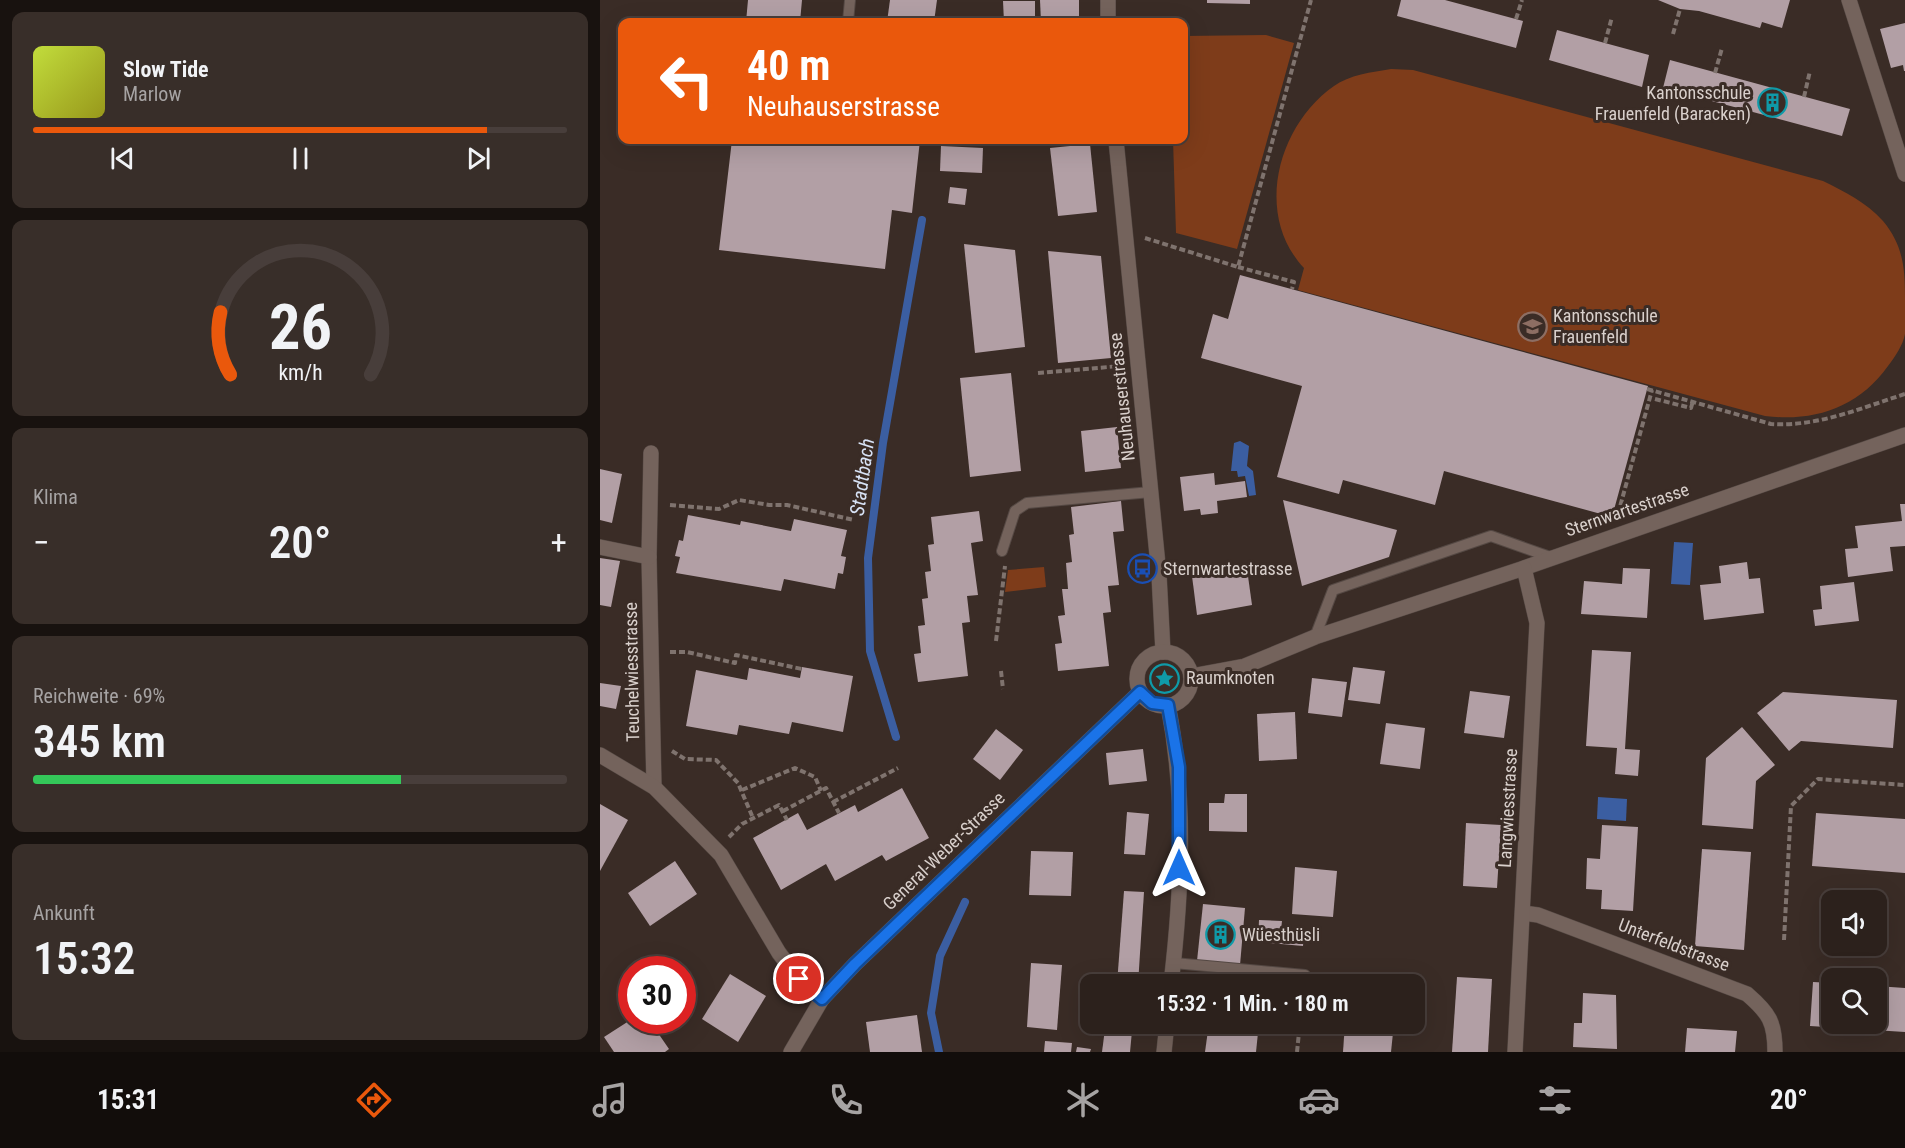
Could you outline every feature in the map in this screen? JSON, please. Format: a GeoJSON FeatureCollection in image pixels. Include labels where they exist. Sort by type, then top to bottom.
{"type":"FeatureCollection","features":[{"type":"Feature","properties":{"kind":"street"},"geometry":{"type":"LineString","coordinates":[[1108,0],[1108,18]]}},
{"type":"Feature","properties":{"kind":"street"},"geometry":{"type":"LineString","coordinates":[[1849,0],[1905,174]]}},
{"type":"Feature","properties":{"kind":"street","name":"Neuhauserstrasse"},"geometry":{"type":"LineString","coordinates":[[1116,144],[1151,492],[1163,652]]}},
{"type":"Feature","properties":{"kind":"street","name":"Sternwartestrasse"},"geometry":{"type":"LineString","coordinates":[[1191,676],[1245,666],[1315,637],[1524,568],[1550,557],[1905,435]]}},
{"type":"Feature","properties":{"kind":"street","name":"Teuchelwiesstrasse"},"geometry":{"type":"LineString","coordinates":[[651,453],[649,557],[654,787]]}},
{"type":"Feature","properties":{"kind":"street"},"geometry":{"type":"LineString","coordinates":[[600,547],[649,557]]}},
{"type":"Feature","properties":{"kind":"street","name":"Langwiesstrasse"},"geometry":{"type":"LineString","coordinates":[[1515,1052],[1536,623],[1524,568]]}},
{"type":"Feature","properties":{"kind":"street"},"geometry":{"type":"LineString","coordinates":[[1163,652],[1182,658],[1191,676],[1186,695],[1168,705],[1152,703],[1140,692],[1137,683],[1140,665],[1154,653],[1163,652]]}},
{"type":"Feature","properties":{"kind":"street","name":"General-Weber-Strasse"},"geometry":{"type":"LineString","coordinates":[[791,1052],[822,999],[855,964],[1140,692]]}},
{"type":"Feature","properties":{"kind":"street"},"geometry":{"type":"LineString","coordinates":[[1168,705],[1179,767],[1179,913],[1172,974]]}},
{"type":"Feature","properties":{"kind":"street"},"geometry":{"type":"LineString","coordinates":[[600,755],[654,787],[721,855],[779,953],[799,979],[822,999]]}},
{"type":"Feature","properties":{"kind":"street","name":"Unterfeldstrasse"},"geometry":{"type":"LineString","coordinates":[[1522,913],[1538,915],[1747,994],[1766,1011],[1775,1032],[1775,1052]]}},
{"type":"Feature","properties":{"kind":"street"},"geometry":{"type":"LineString","coordinates":[[1164,1052],[1166,1034]]}},
{"type":"Feature","properties":{"kind":"lane"},"geometry":{"type":"LineString","coordinates":[[848,18],[850,0]]}},
{"type":"Feature","properties":{"kind":"lane"},"geometry":{"type":"LineString","coordinates":[[1002,550],[1014,511],[1027,503],[1151,492]]}},
{"type":"Feature","properties":{"kind":"lane"},"geometry":{"type":"LineString","coordinates":[[1315,637],[1333,590],[1491,536],[1550,557]]}},
{"type":"Feature","properties":{"kind":"lane"},"geometry":{"type":"LineString","coordinates":[[1174,963],[1294,974]]}},
{"type":"Feature","properties":{"kind":"path"},"geometry":{"type":"LineString","coordinates":[[1239,267],[1311,0]]}},
{"type":"Feature","properties":{"kind":"path"},"geometry":{"type":"LineString","coordinates":[[1516,19],[1522,0]]}},
{"type":"Feature","properties":{"kind":"path"},"geometry":{"type":"LineString","coordinates":[[1673,34],[1680,9]]}},
{"type":"Feature","properties":{"kind":"path"},"geometry":{"type":"LineString","coordinates":[[1605,43],[1612,17]]}},
{"type":"Feature","properties":{"kind":"path"},"geometry":{"type":"LineString","coordinates":[[1715,73],[1722,48]]}},
{"type":"Feature","properties":{"kind":"path"},"geometry":{"type":"LineString","coordinates":[[1804,97],[1810,71]]}},
{"type":"Feature","properties":{"kind":"path"},"geometry":{"type":"LineString","coordinates":[[1144,238],[1294,282],[1292,289]]}},
{"type":"Feature","properties":{"kind":"path"},"geometry":{"type":"LineString","coordinates":[[1038,373],[1121,366]]}},
{"type":"Feature","properties":{"kind":"path"},"geometry":{"type":"LineString","coordinates":[[1647,389],[1771,424],[1790,425],[1809,424],[1905,394]]}},
{"type":"Feature","properties":{"kind":"path"},"geometry":{"type":"LineString","coordinates":[[1612,536],[1652,390]]}},
{"type":"Feature","properties":{"kind":"path"},"geometry":{"type":"LineString","coordinates":[[1655,399],[1691,408],[1693,402]]}},
{"type":"Feature","properties":{"kind":"path"},"geometry":{"type":"LineString","coordinates":[[672,505],[719,508],[739,500],[769,505],[788,505],[854,520]]}},
{"type":"Feature","properties":{"kind":"path"},"geometry":{"type":"LineString","coordinates":[[996,641],[1006,563],[1002,550]]}},
{"type":"Feature","properties":{"kind":"path"},"geometry":{"type":"LineString","coordinates":[[651,651],[687,652],[735,663],[736,655],[802,669]]}},
{"type":"Feature","properties":{"kind":"path"},"geometry":{"type":"LineString","coordinates":[[1001,671],[1004,689]]}},
{"type":"Feature","properties":{"kind":"path"},"geometry":{"type":"LineString","coordinates":[[653,748],[667,747],[685,759],[716,760],[742,790],[753,819]]}},
{"type":"Feature","properties":{"kind":"path"},"geometry":{"type":"LineString","coordinates":[[742,790],[795,768],[815,777],[821,791]]}},
{"type":"Feature","properties":{"kind":"path"},"geometry":{"type":"LineString","coordinates":[[833,802],[898,768]]}},
{"type":"Feature","properties":{"kind":"path"},"geometry":{"type":"LineString","coordinates":[[1784,940],[1791,806],[1818,779],[1905,785]]}},
{"type":"Feature","properties":{"kind":"path"},"geometry":{"type":"LineString","coordinates":[[782,811],[826,788],[839,813]]}},
{"type":"Feature","properties":{"kind":"path"},"geometry":{"type":"LineString","coordinates":[[725,841],[742,824],[779,805],[787,820]]}},
{"type":"Feature","properties":{"kind":"path"},"geometry":{"type":"LineString","coordinates":[[1297,1052],[1299,1034]]}},
{"type":"Feature","properties":{"kind":"shaded area"},"geometry":{"type":"Polygon","coordinates":[[[1266,35],[1294,43],[1237,249],[1176,233],[1173,144],[1188,144],[1188,36],[1266,35]]]}},
{"type":"Feature","properties":{"kind":"shaded area"},"geometry":{"type":"Polygon","coordinates":[[[1391,69],[1413,70],[1823,181],[1847,193],[1870,208],[1883,221],[1895,239],[1902,257],[1905,334],[1898,351],[1876,380],[1849,402],[1818,414],[1801,417],[1765,416],[1298,290],[1304,268],[1289,247],[1280,223],[1276,198],[1279,172],[1286,147],[1298,124],[1314,103],[1334,86],[1354,77],[1391,69]]]}},
{"type":"Feature","properties":{"kind":"shaded area"},"geometry":{"type":"Polygon","coordinates":[[[1044,567],[1046,587],[1005,592],[1008,570],[1044,567]]]}},
{"type":"Feature","properties":{"kind":"water"},"geometry":{"type":"Polygon","coordinates":[[[1240,441],[1249,446],[1247,466],[1253,471],[1256,495],[1249,496],[1245,476],[1238,477],[1237,471],[1231,471],[1234,443],[1240,441]]]}},
{"type":"Feature","properties":{"kind":"water"},"geometry":{"type":"Polygon","coordinates":[[[1674,542],[1693,543],[1690,585],[1671,584],[1674,542]]]}},
{"type":"Feature","properties":{"kind":"water"},"geometry":{"type":"Polygon","coordinates":[[[1598,797],[1627,799],[1626,821],[1597,819],[1598,797]]]}},
{"type":"Feature","properties":{"kind":"building"},"geometry":{"type":"Polygon","coordinates":[[[748,0],[802,0],[800,18],[746,18],[748,0]]]}},
{"type":"Feature","properties":{"kind":"building"},"geometry":{"type":"Polygon","coordinates":[[[890,0],[937,0],[935,18],[888,18],[890,0]]]}},
{"type":"Feature","properties":{"kind":"building"},"geometry":{"type":"Polygon","coordinates":[[[1040,0],[1079,0],[1079,18],[1041,18],[1040,0]]]}},
{"type":"Feature","properties":{"kind":"building"},"geometry":{"type":"Polygon","coordinates":[[[1207,0],[1250,0],[1250,4],[1207,3],[1207,0]]]}},
{"type":"Feature","properties":{"kind":"building"},"geometry":{"type":"Polygon","coordinates":[[[1401,0],[1445,0],[1523,21],[1516,48],[1397,16],[1401,0]]]}},
{"type":"Feature","properties":{"kind":"building"},"geometry":{"type":"Polygon","coordinates":[[[1658,0],[1790,0],[1782,28],[1762,22],[1760,28],[1699,11],[1680,9],[1658,0]]]}},
{"type":"Feature","properties":{"kind":"building"},"geometry":{"type":"Polygon","coordinates":[[[1003,1],[1035,1],[1035,18],[1004,18],[1003,1]]]}},
{"type":"Feature","properties":{"kind":"building"},"geometry":{"type":"Polygon","coordinates":[[[1905,23],[1904,71],[1903,65],[1891,68],[1880,29],[1905,23]]]}},
{"type":"Feature","properties":{"kind":"building","name":"Kantonsschule Frauenfeld (Baracken)"},"geometry":{"type":"Polygon","coordinates":[[[1557,30],[1649,55],[1642,87],[1549,60],[1557,30]]]}},
{"type":"Feature","properties":{"kind":"building","name":"Kantonsschule Frauenfeld (Baracken)"},"geometry":{"type":"Polygon","coordinates":[[[1670,60],[1850,109],[1842,136],[1663,88],[1670,60]]]}},
{"type":"Feature","properties":{"kind":"building"},"geometry":{"type":"Polygon","coordinates":[[[732,144],[920,144],[912,213],[892,210],[885,269],[719,250],[732,144]]]}},
{"type":"Feature","properties":{"kind":"building"},"geometry":{"type":"Polygon","coordinates":[[[1090,144],[1097,212],[1058,216],[1050,148],[1090,144]]]}},
{"type":"Feature","properties":{"kind":"building"},"geometry":{"type":"Polygon","coordinates":[[[941,146],[983,148],[982,173],[940,171],[941,146]]]}},
{"type":"Feature","properties":{"kind":"building"},"geometry":{"type":"Polygon","coordinates":[[[950,187],[967,189],[965,205],[948,203],[950,187]]]}},
{"type":"Feature","properties":{"kind":"building"},"geometry":{"type":"Polygon","coordinates":[[[964,244],[1015,250],[1025,347],[975,353],[964,244]]]}},
{"type":"Feature","properties":{"kind":"building"},"geometry":{"type":"Polygon","coordinates":[[[1048,251],[1101,256],[1111,358],[1058,363],[1048,251]]]}},
{"type":"Feature","properties":{"kind":"building"},"geometry":{"type":"Polygon","coordinates":[[[1240,275],[1648,386],[1612,517],[1444,471],[1435,505],[1343,480],[1339,494],[1277,477],[1302,386],[1201,358],[1213,314],[1228,319],[1240,275]]]}},
{"type":"Feature","properties":{"kind":"building"},"geometry":{"type":"Polygon","coordinates":[[[1011,373],[1021,471],[970,477],[960,378],[1011,373]]]}},
{"type":"Feature","properties":{"kind":"building"},"geometry":{"type":"Polygon","coordinates":[[[1117,427],[1121,468],[1085,472],[1081,431],[1117,427]]]}},
{"type":"Feature","properties":{"kind":"building"},"geometry":{"type":"Polygon","coordinates":[[[600,469],[622,474],[612,523],[600,520],[600,469]]]}},
{"type":"Feature","properties":{"kind":"building"},"geometry":{"type":"Polygon","coordinates":[[[1214,473],[1215,485],[1245,481],[1247,497],[1217,501],[1218,513],[1201,515],[1200,509],[1184,511],[1180,477],[1214,473]]]}},
{"type":"Feature","properties":{"kind":"building"},"geometry":{"type":"Polygon","coordinates":[[[1283,500],[1397,530],[1389,557],[1302,586],[1283,500]]]}},
{"type":"Feature","properties":{"kind":"building"},"geometry":{"type":"Polygon","coordinates":[[[1121,501],[1124,531],[1113,532],[1119,585],[1108,586],[1111,612],[1103,613],[1109,666],[1058,671],[1055,644],[1062,643],[1058,616],[1065,615],[1062,589],[1068,589],[1066,563],[1072,562],[1069,535],[1074,534],[1071,507],[1121,501]]]}},
{"type":"Feature","properties":{"kind":"building"},"geometry":{"type":"Polygon","coordinates":[[[1900,504],[1905,504],[1905,546],[1890,547],[1893,571],[1848,577],[1845,549],[1858,548],[1855,526],[1902,521],[1900,504]]]}},
{"type":"Feature","properties":{"kind":"building"},"geometry":{"type":"Polygon","coordinates":[[[979,511],[983,541],[971,543],[978,595],[967,596],[970,622],[962,623],[968,676],[918,682],[914,654],[921,653],[918,626],[925,625],[922,599],[928,598],[925,572],[931,571],[928,545],[934,544],[931,517],[979,511]]]}},
{"type":"Feature","properties":{"kind":"building"},"geometry":{"type":"Polygon","coordinates":[[[688,515],[740,525],[741,521],[791,531],[794,519],[847,530],[841,556],[846,557],[843,574],[838,573],[835,589],[784,579],[781,591],[676,573],[680,557],[675,556],[679,540],[683,541],[688,515]]]}},
{"type":"Feature","properties":{"kind":"building"},"geometry":{"type":"Polygon","coordinates":[[[600,558],[620,561],[611,607],[600,605],[600,558]]]}},
{"type":"Feature","properties":{"kind":"building"},"geometry":{"type":"Polygon","coordinates":[[[1747,562],[1749,579],[1760,578],[1764,613],[1704,620],[1700,585],[1721,583],[1719,566],[1747,562]]]}},
{"type":"Feature","properties":{"kind":"building"},"geometry":{"type":"Polygon","coordinates":[[[1623,568],[1650,569],[1647,618],[1581,614],[1584,581],[1622,584],[1623,568]]]}},
{"type":"Feature","properties":{"kind":"building"},"geometry":{"type":"Polygon","coordinates":[[[1247,569],[1252,605],[1197,615],[1192,576],[1247,569]]]}},
{"type":"Feature","properties":{"kind":"building"},"geometry":{"type":"Polygon","coordinates":[[[1854,582],[1859,621],[1815,626],[1813,610],[1822,609],[1820,586],[1854,582]]]}},
{"type":"Feature","properties":{"kind":"building"},"geometry":{"type":"Polygon","coordinates":[[[1592,650],[1631,652],[1625,749],[1640,750],[1638,776],[1615,774],[1617,748],[1586,746],[1592,650]]]}},
{"type":"Feature","properties":{"kind":"building"},"geometry":{"type":"Polygon","coordinates":[[[802,667],[853,676],[843,732],[792,722],[789,734],[739,725],[737,735],[686,726],[696,670],[747,680],[749,668],[800,678],[802,667]]]}},
{"type":"Feature","properties":{"kind":"building"},"geometry":{"type":"Polygon","coordinates":[[[1353,667],[1385,671],[1380,704],[1348,700],[1353,667]]]}},
{"type":"Feature","properties":{"kind":"building"},"geometry":{"type":"Polygon","coordinates":[[[1312,678],[1347,682],[1342,717],[1308,713],[1312,678]]]}},
{"type":"Feature","properties":{"kind":"building"},"geometry":{"type":"Polygon","coordinates":[[[600,683],[621,686],[616,709],[600,706],[600,683]]]}},
{"type":"Feature","properties":{"kind":"building"},"geometry":{"type":"Polygon","coordinates":[[[1470,691],[1510,696],[1504,738],[1464,733],[1470,691]]]}},
{"type":"Feature","properties":{"kind":"building"},"geometry":{"type":"Polygon","coordinates":[[[1783,692],[1897,700],[1893,748],[1801,741],[1789,751],[1757,713],[1783,692]]]}},
{"type":"Feature","properties":{"kind":"building"},"geometry":{"type":"Polygon","coordinates":[[[1295,712],[1297,759],[1259,761],[1257,714],[1295,712]]]}},
{"type":"Feature","properties":{"kind":"building"},"geometry":{"type":"Polygon","coordinates":[[[1386,723],[1425,728],[1420,769],[1380,764],[1386,723]]]}},
{"type":"Feature","properties":{"kind":"building"},"geometry":{"type":"Polygon","coordinates":[[[1742,727],[1775,765],[1756,781],[1753,829],[1702,825],[1706,758],[1742,727]]]}},
{"type":"Feature","properties":{"kind":"building"},"geometry":{"type":"Polygon","coordinates":[[[996,729],[1023,750],[1000,780],[973,759],[996,729]]]}},
{"type":"Feature","properties":{"kind":"building"},"geometry":{"type":"Polygon","coordinates":[[[1143,749],[1147,781],[1109,785],[1106,753],[1143,749]]]}},
{"type":"Feature","properties":{"kind":"building"},"geometry":{"type":"Polygon","coordinates":[[[902,788],[929,838],[886,861],[882,855],[835,881],[826,864],[781,890],[753,838],[798,813],[807,830],[855,805],[858,812],[902,788]]]}},
{"type":"Feature","properties":{"kind":"building"},"geometry":{"type":"Polygon","coordinates":[[[1225,794],[1247,794],[1247,832],[1209,831],[1209,803],[1224,803],[1225,794]]]}},
{"type":"Feature","properties":{"kind":"building"},"geometry":{"type":"Polygon","coordinates":[[[600,804],[628,820],[600,871],[600,804]]]}},
{"type":"Feature","properties":{"kind":"building"},"geometry":{"type":"Polygon","coordinates":[[[1127,812],[1149,814],[1145,855],[1124,854],[1127,812]]]}},
{"type":"Feature","properties":{"kind":"building"},"geometry":{"type":"Polygon","coordinates":[[[1816,813],[1905,819],[1905,873],[1812,866],[1816,813]]]}},
{"type":"Feature","properties":{"kind":"building"},"geometry":{"type":"Polygon","coordinates":[[[1466,823],[1501,825],[1497,888],[1463,886],[1466,823]]]}},
{"type":"Feature","properties":{"kind":"building"},"geometry":{"type":"Polygon","coordinates":[[[1602,825],[1638,827],[1633,911],[1601,909],[1602,890],[1586,889],[1587,858],[1600,859],[1602,825]]]}},
{"type":"Feature","properties":{"kind":"building"},"geometry":{"type":"Polygon","coordinates":[[[1702,849],[1751,852],[1744,950],[1695,946],[1702,849]]]}},
{"type":"Feature","properties":{"kind":"building"},"geometry":{"type":"Polygon","coordinates":[[[1031,851],[1073,852],[1071,896],[1029,895],[1031,851]]]}},
{"type":"Feature","properties":{"kind":"building"},"geometry":{"type":"Polygon","coordinates":[[[675,861],[697,894],[650,926],[628,893],[675,861]]]}},
{"type":"Feature","properties":{"kind":"building"},"geometry":{"type":"Polygon","coordinates":[[[1295,867],[1337,871],[1333,917],[1292,914],[1295,867]]]}},
{"type":"Feature","properties":{"kind":"building"},"geometry":{"type":"Polygon","coordinates":[[[1124,891],[1144,892],[1139,974],[1118,974],[1124,891]]]}},
{"type":"Feature","properties":{"kind":"building","name":"Wüesthüsli"},"geometry":{"type":"Polygon","coordinates":[[[1203,904],[1245,908],[1240,965],[1197,961],[1203,904]]]}},
{"type":"Feature","properties":{"kind":"building"},"geometry":{"type":"Polygon","coordinates":[[[1259,920],[1282,921],[1281,930],[1304,932],[1303,946],[1258,942],[1259,920]]]}},
{"type":"Feature","properties":{"kind":"building"},"geometry":{"type":"Polygon","coordinates":[[[1031,963],[1062,965],[1057,1030],[1027,1027],[1031,963]]]}},
{"type":"Feature","properties":{"kind":"building"},"geometry":{"type":"Polygon","coordinates":[[[730,974],[766,996],[738,1042],[702,1019],[730,974]]]}},
{"type":"Feature","properties":{"kind":"building"},"geometry":{"type":"Polygon","coordinates":[[[1457,977],[1492,979],[1488,1052],[1452,1052],[1457,977]]]}},
{"type":"Feature","properties":{"kind":"building"},"geometry":{"type":"Polygon","coordinates":[[[1813,982],[1821,982],[1821,1027],[1810,1026],[1813,982]]]}},
{"type":"Feature","properties":{"kind":"building"},"geometry":{"type":"Polygon","coordinates":[[[1887,987],[1905,988],[1905,1032],[1887,1031],[1887,987]]]}},
{"type":"Feature","properties":{"kind":"building"},"geometry":{"type":"Polygon","coordinates":[[[1583,993],[1616,995],[1617,1049],[1573,1047],[1574,1023],[1582,1023],[1583,993]]]}},
{"type":"Feature","properties":{"kind":"building"},"geometry":{"type":"Polygon","coordinates":[[[917,1015],[922,1052],[870,1052],[866,1022],[917,1015]]]}},
{"type":"Feature","properties":{"kind":"building"},"geometry":{"type":"Polygon","coordinates":[[[618,1028],[618,1034],[659,1034],[669,1049],[665,1052],[614,1052],[604,1037],[618,1028]]]}},
{"type":"Feature","properties":{"kind":"building"},"geometry":{"type":"Polygon","coordinates":[[[1687,1028],[1737,1031],[1735,1052],[1685,1052],[1687,1028]]]}},
{"type":"Feature","properties":{"kind":"building"},"geometry":{"type":"Polygon","coordinates":[[[1104,1034],[1132,1034],[1130,1052],[1102,1052],[1104,1034]]]}},
{"type":"Feature","properties":{"kind":"building"},"geometry":{"type":"Polygon","coordinates":[[[1207,1034],[1258,1034],[1256,1052],[1205,1052],[1207,1034]]]}},
{"type":"Feature","properties":{"kind":"building"},"geometry":{"type":"Polygon","coordinates":[[[1344,1034],[1393,1034],[1391,1052],[1343,1052],[1344,1034]]]}},
{"type":"Feature","properties":{"kind":"building"},"geometry":{"type":"Polygon","coordinates":[[[1045,1041],[1072,1043],[1071,1052],[1044,1052],[1045,1041]]]}},
{"type":"Feature","properties":{"kind":"building"},"geometry":{"type":"Polygon","coordinates":[[[1077,1047],[1091,1049],[1090,1052],[1076,1052],[1077,1047]]]}},
{"type":"Feature","properties":{"kind":"waterway","name":"Stadtbach"},"geometry":{"type":"LineString","coordinates":[[896,737],[870,651],[868,558],[883,443],[922,220]]}},
{"type":"Feature","properties":{"kind":"waterway","name":"Stadtbach"},"geometry":{"type":"LineString","coordinates":[[939,1052],[931,1013],[940,956],[965,902]]}},
{"type":"Feature","properties":{"kind":"place","name":"Kantonsschule Frauenfeld (Baracken)"},"geometry":{"type":"Point","coordinates":[1772,103]}},
{"type":"Feature","properties":{"kind":"place","name":"Kantonsschule Frauenfeld"},"geometry":{"type":"Point","coordinates":[1532,326]}},
{"type":"Feature","properties":{"kind":"place","name":"Sternwartestrasse"},"geometry":{"type":"Point","coordinates":[1142,569]}},
{"type":"Feature","properties":{"kind":"place","name":"Raumknoten"},"geometry":{"type":"Point","coordinates":[1165,678]}},
{"type":"Feature","properties":{"kind":"place","name":"Wüesthüsli"},"geometry":{"type":"Point","coordinates":[1221,935]}},
{"type":"Feature","properties":{"kind":"route"},"geometry":{"type":"LineString","coordinates":[[799,979],[822,999],[855,964],[1140,692],[1152,703],[1160,706],[1168,705],[1179,767],[1179,868]]}}]}
